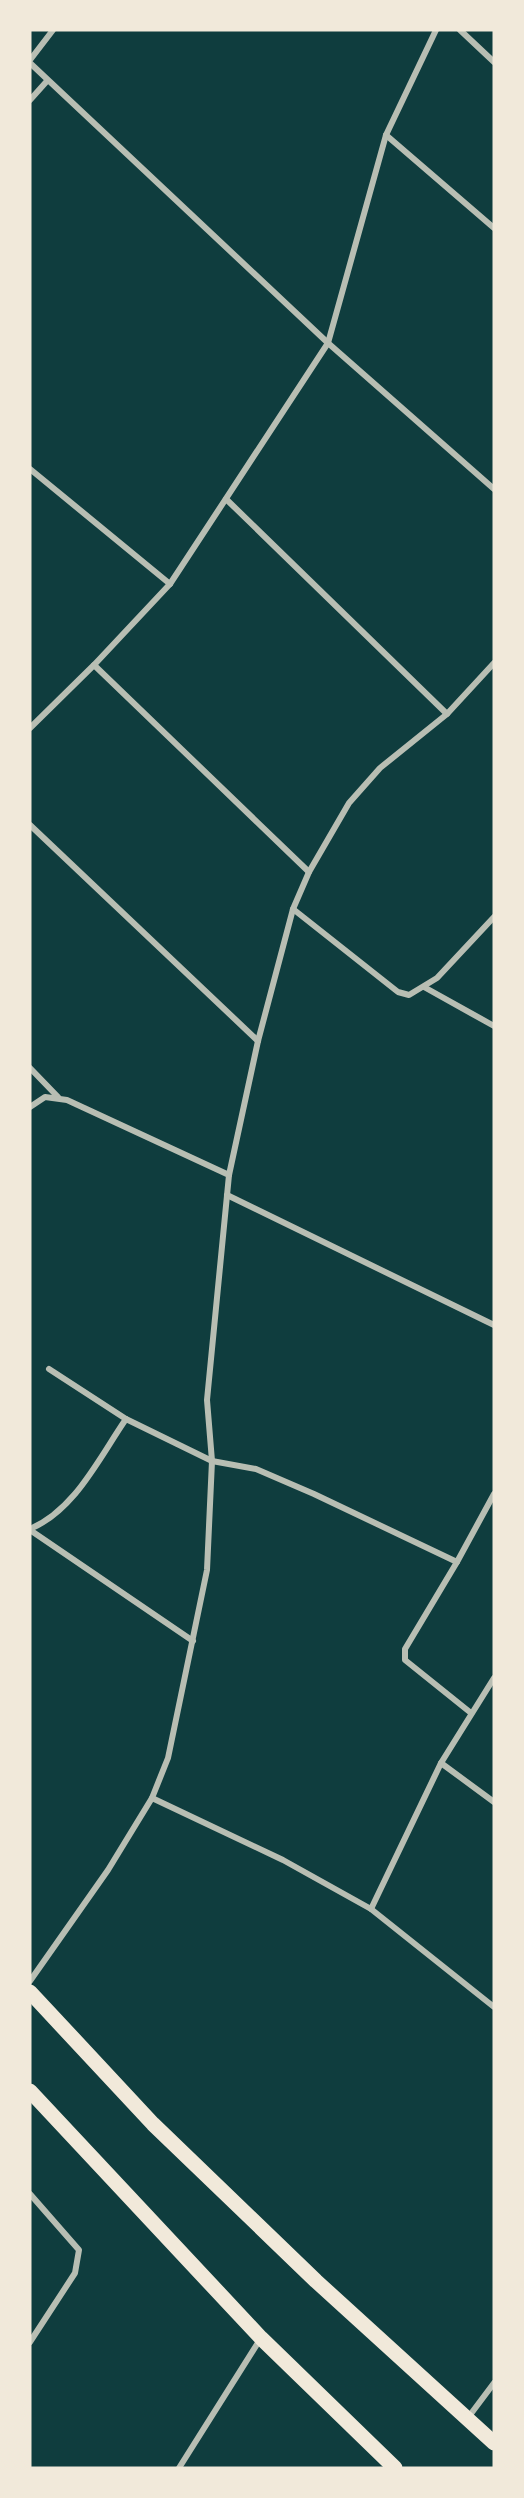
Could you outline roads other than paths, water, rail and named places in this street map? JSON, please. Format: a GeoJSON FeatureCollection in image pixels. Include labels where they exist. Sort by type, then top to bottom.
{"type":"FeatureCollection","features":[{"type":"Feature","properties":{"kind":"main road"},"geometry":{"type":"LineString","coordinates":[[30,1992],[153,2124],[324,2288],[494,2443]]}},
{"type":"Feature","properties":{"kind":"main road"},"geometry":{"type":"LineString","coordinates":[[31,2094],[261,2338],[395,2468]]}},
{"type":"Feature","properties":{"kind":"street"},"geometry":{"type":"LineString","coordinates":[[53,30],[30,61],[47,81],[328,343],[494,489]]}},
{"type":"Feature","properties":{"kind":"street"},"geometry":{"type":"LineString","coordinates":[[30,728],[94,665],[170,584],[328,343],[386,135],[436,30]]}},
{"type":"Feature","properties":{"kind":"street"},"geometry":{"type":"LineString","coordinates":[[460,30],[494,62]]}},
{"type":"Feature","properties":{"kind":"street"},"geometry":{"type":"LineString","coordinates":[[30,100],[47,81]]}},
{"type":"Feature","properties":{"kind":"street"},"geometry":{"type":"LineString","coordinates":[[386,135],[494,228]]}},
{"type":"Feature","properties":{"kind":"street"},"geometry":{"type":"LineString","coordinates":[[30,469],[170,584]]}},
{"type":"Feature","properties":{"kind":"street"},"geometry":{"type":"LineString","coordinates":[[226,499],[447,714]]}},
{"type":"Feature","properties":{"kind":"street"},"geometry":{"type":"LineString","coordinates":[[30,1981],[108,1870],[152,1798],[168,1758],[207,1570],[212,1461],[207,1400],[229,1176],[258,1041],[293,909],[309,872],[350,803],[380,768],[447,714],[494,663]]}},
{"type":"Feature","properties":{"kind":"street"},"geometry":{"type":"LineString","coordinates":[[94,665],[309,872]]}},
{"type":"Feature","properties":{"kind":"street"},"geometry":{"type":"LineString","coordinates":[[487,671],[494,678]]}},
{"type":"Feature","properties":{"kind":"street"},"geometry":{"type":"LineString","coordinates":[[30,825],[258,1041]]}},
{"type":"Feature","properties":{"kind":"street"},"geometry":{"type":"LineString","coordinates":[[293,909],[398,992],[409,995],[424,987],[494,917]]}},
{"type":"Feature","properties":{"kind":"street"},"geometry":{"type":"LineString","coordinates":[[424,987],[494,1026]]}},
{"type":"Feature","properties":{"kind":"street"},"geometry":{"type":"LineString","coordinates":[[30,1068],[58,1097],[229,1176]]}},
{"type":"Feature","properties":{"kind":"street"},"geometry":{"type":"LineString","coordinates":[[30,1107],[45,1097],[58,1097]]}},
{"type":"Feature","properties":{"kind":"street"},"geometry":{"type":"LineString","coordinates":[[227,1195],[494,1325]]}},
{"type":"Feature","properties":{"kind":"street"},"geometry":{"type":"LineString","coordinates":[[49,1370],[126,1419],[212,1461],[256,1469],[457,1562]]}},
{"type":"Feature","properties":{"kind":"street"},"geometry":{"type":"LineString","coordinates":[[126,1419],[66,1506],[44,1523],[30,1530],[193,1641]]}},
{"type":"Feature","properties":{"kind":"street"},"geometry":{"type":"LineString","coordinates":[[471,1713],[405,1660],[405,1649],[494,1494]]}},
{"type":"Feature","properties":{"kind":"street"},"geometry":{"type":"LineString","coordinates":[[371,1910],[441,1763],[494,1678]]}},
{"type":"Feature","properties":{"kind":"street"},"geometry":{"type":"LineString","coordinates":[[441,1763],[494,1802]]}},
{"type":"Feature","properties":{"kind":"street"},"geometry":{"type":"LineString","coordinates":[[152,1798],[283,1860],[371,1910],[494,2007]]}},
{"type":"Feature","properties":{"kind":"street"},"geometry":{"type":"LineString","coordinates":[[30,2194],[79,2250],[75,2273],[30,2342]]}},
{"type":"Feature","properties":{"kind":"street"},"geometry":{"type":"LineString","coordinates":[[179,2468],[261,2338]]}},
{"type":"Feature","properties":{"kind":"street"},"geometry":{"type":"LineString","coordinates":[[467,2419],[494,2383]]}}]}
